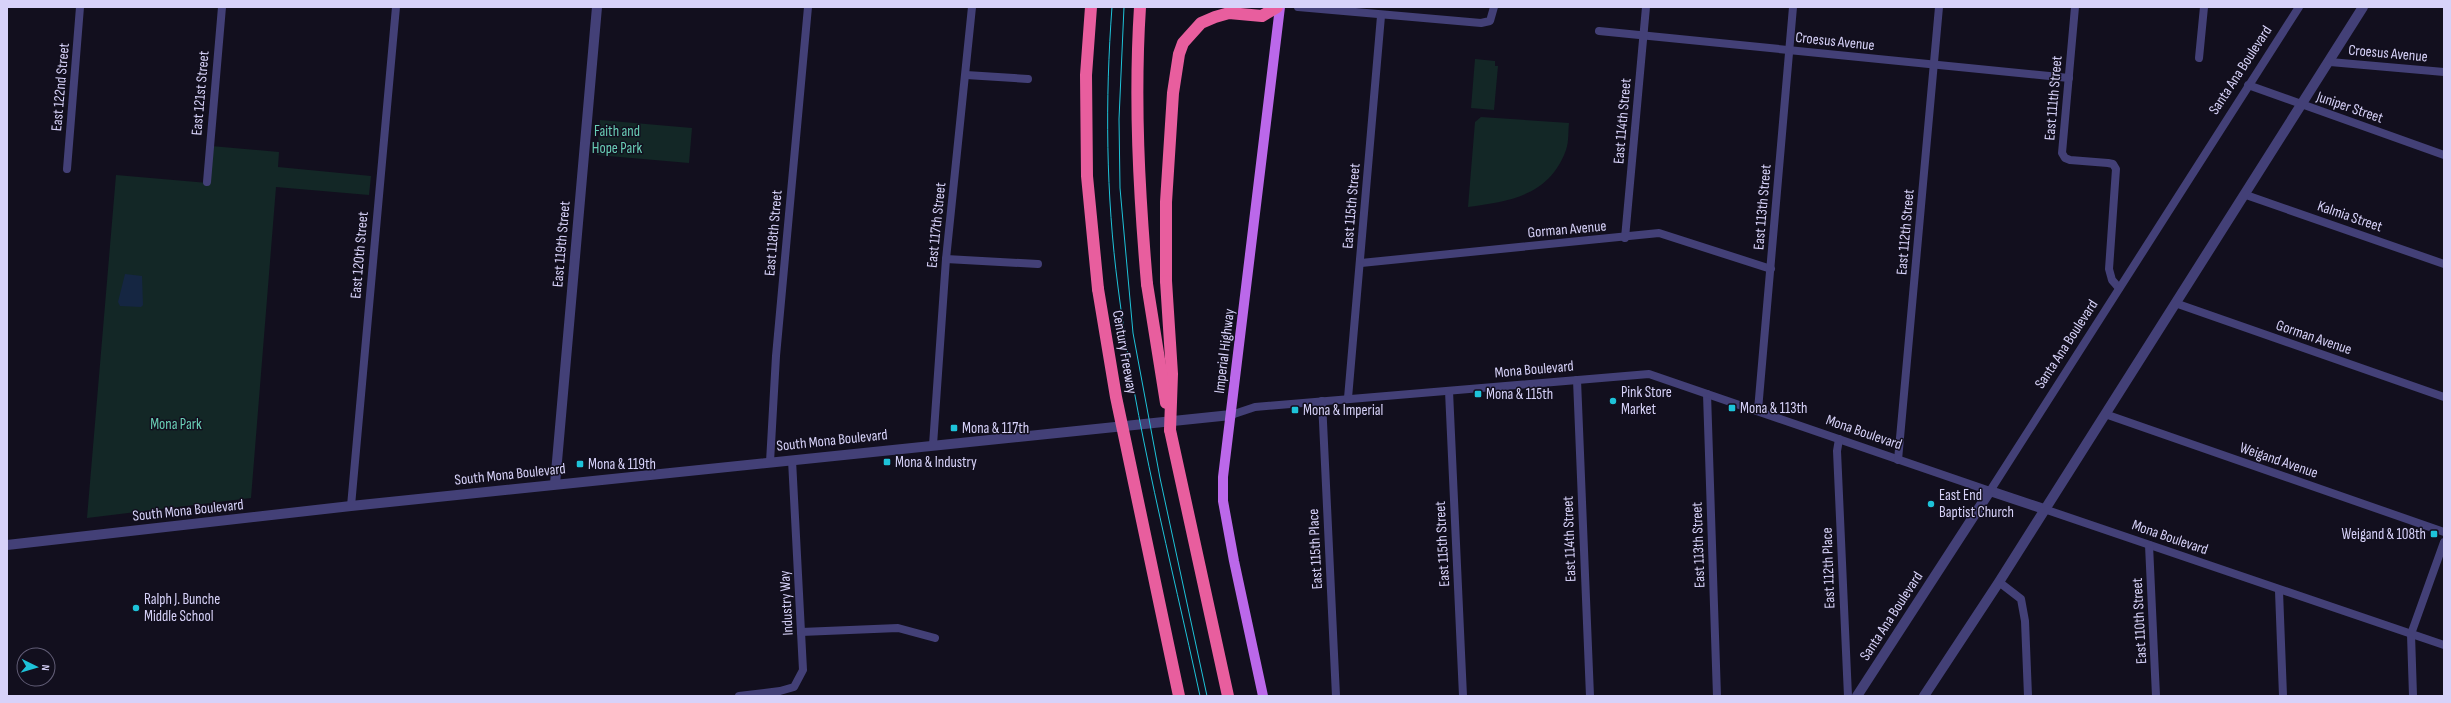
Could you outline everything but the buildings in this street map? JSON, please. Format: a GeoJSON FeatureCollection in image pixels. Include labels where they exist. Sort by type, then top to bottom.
{"type":"FeatureCollection","features":[{"type":"Feature","properties":{"kind":"highway","name":"Century Freeway"},"geometry":{"type":"LineString","coordinates":[[1091,7],[1086,75],[1087,176],[1098,289],[1116,397],[1179,696]]}},
{"type":"Feature","properties":{"kind":"highway"},"geometry":{"type":"LineString","coordinates":[[1140,7],[1136,128],[1147,284],[1170,430],[1228,696]]}},
{"type":"Feature","properties":{"kind":"highway"},"geometry":{"type":"LineString","coordinates":[[1170,430],[1172,374],[1166,281],[1166,202],[1173,93],[1179,54],[1183,43],[1201,23],[1215,16],[1229,13],[1262,16],[1278,7]]}},
{"type":"Feature","properties":{"kind":"main road","name":"Imperial Highway"},"geometry":{"type":"LineString","coordinates":[[1263,696],[1234,561],[1223,501],[1226,452],[1278,7]]}},
{"type":"Feature","properties":{"kind":"street","name":"East 122nd Street"},"geometry":{"type":"LineString","coordinates":[[67,169],[80,7]]}},
{"type":"Feature","properties":{"kind":"street","name":"East 121st Street"},"geometry":{"type":"LineString","coordinates":[[207,182],[222,7]]}},
{"type":"Feature","properties":{"kind":"street","name":"East 120th Street"},"geometry":{"type":"LineString","coordinates":[[351,506],[396,7]]}},
{"type":"Feature","properties":{"kind":"street","name":"East 119th Street"},"geometry":{"type":"LineString","coordinates":[[555,484],[597,7]]}},
{"type":"Feature","properties":{"kind":"street","name":"East 118th Street"},"geometry":{"type":"LineString","coordinates":[[770,462],[776,356],[808,7]]}},
{"type":"Feature","properties":{"kind":"street","name":"East 117th Street"},"geometry":{"type":"LineString","coordinates":[[933,445],[946,259],[972,7]]}},
{"type":"Feature","properties":{"kind":"street"},"geometry":{"type":"LineString","coordinates":[[1298,7],[1381,16],[1482,23],[1490,21],[1494,7]]}},
{"type":"Feature","properties":{"kind":"street","name":"East 114th Street"},"geometry":{"type":"LineString","coordinates":[[1625,238],[1646,7]]}},
{"type":"Feature","properties":{"kind":"street","name":"East 113th Street"},"geometry":{"type":"LineString","coordinates":[[1758,410],[1793,7]]}},
{"type":"Feature","properties":{"kind":"street","name":"East 112th Street"},"geometry":{"type":"LineString","coordinates":[[1898,460],[1939,7]]}},
{"type":"Feature","properties":{"kind":"street","name":"East 111th Street"},"geometry":{"type":"LineString","coordinates":[[2075,7],[2062,144],[2065,158],[2113,164],[2116,169],[2109,269],[2112,280],[2120,288]]}},
{"type":"Feature","properties":{"kind":"street"},"geometry":{"type":"LineString","coordinates":[[2199,58],[2204,7]]}},
{"type":"Feature","properties":{"kind":"street","name":"Santa Ana Boulevard"},"geometry":{"type":"LineString","coordinates":[[1857,696],[1990,491],[2299,7]]}},
{"type":"Feature","properties":{"kind":"street"},"geometry":{"type":"LineString","coordinates":[[1924,696],[1999,582],[2175,303],[2246,195],[2363,7]]}},
{"type":"Feature","properties":{"kind":"street","name":"East 115th Street"},"geometry":{"type":"LineString","coordinates":[[1348,398],[1381,16]]}},
{"type":"Feature","properties":{"kind":"street","name":"Croesus Avenue"},"geometry":{"type":"LineString","coordinates":[[1599,31],[2069,78]]}},
{"type":"Feature","properties":{"kind":"street","name":"Croesus Avenue"},"geometry":{"type":"LineString","coordinates":[[2330,62],[2444,72]]}},
{"type":"Feature","properties":{"kind":"street"},"geometry":{"type":"LineString","coordinates":[[966,75],[1028,79]]}},
{"type":"Feature","properties":{"kind":"street","name":"Juniper Street"},"geometry":{"type":"LineString","coordinates":[[2248,85],[2444,155]]}},
{"type":"Feature","properties":{"kind":"street","name":"Kalmia Street"},"geometry":{"type":"LineString","coordinates":[[2246,195],[2444,264]]}},
{"type":"Feature","properties":{"kind":"street","name":"Gorman Avenue"},"geometry":{"type":"LineString","coordinates":[[1360,263],[1625,238],[1660,233],[1771,269]]}},
{"type":"Feature","properties":{"kind":"street"},"geometry":{"type":"LineString","coordinates":[[946,259],[1038,264]]}},
{"type":"Feature","properties":{"kind":"street","name":"Gorman Avenue"},"geometry":{"type":"LineString","coordinates":[[2175,303],[2444,397]]}},
{"type":"Feature","properties":{"kind":"street","name":"Mona Boulevard"},"geometry":{"type":"LineString","coordinates":[[1231,415],[1255,407],[1348,398],[1649,374],[1758,410],[1839,440],[2149,545],[2279,591],[2444,645]]}},
{"type":"Feature","properties":{"kind":"street","name":"East 114th Street"},"geometry":{"type":"LineString","coordinates":[[1577,380],[1590,696]]}},
{"type":"Feature","properties":{"kind":"street","name":"East 115th Street"},"geometry":{"type":"LineString","coordinates":[[1449,391],[1463,696]]}},
{"type":"Feature","properties":{"kind":"street","name":"East 113th Street"},"geometry":{"type":"LineString","coordinates":[[1706,394],[1717,696]]}},
{"type":"Feature","properties":{"kind":"street","name":"East 115th Place"},"geometry":{"type":"LineString","coordinates":[[1322,401],[1336,696]]}},
{"type":"Feature","properties":{"kind":"street","name":"Weigand Avenue"},"geometry":{"type":"LineString","coordinates":[[2105,414],[2444,532]]}},
{"type":"Feature","properties":{"kind":"street","name":"South Mona Boulevard"},"geometry":{"type":"LineString","coordinates":[[7,545],[555,484],[1231,415]]}},
{"type":"Feature","properties":{"kind":"street","name":"East 112th Place"},"geometry":{"type":"LineString","coordinates":[[1839,440],[1837,451],[1848,696]]}},
{"type":"Feature","properties":{"kind":"street","name":"Industry Way"},"geometry":{"type":"LineString","coordinates":[[739,696],[780,691],[794,687],[803,670],[792,460]]}},
{"type":"Feature","properties":{"kind":"street"},"geometry":{"type":"LineString","coordinates":[[2413,696],[2411,634],[2444,542]]}},
{"type":"Feature","properties":{"kind":"street","name":"East 110th Street"},"geometry":{"type":"LineString","coordinates":[[2149,545],[2156,696]]}},
{"type":"Feature","properties":{"kind":"street"},"geometry":{"type":"LineString","coordinates":[[1999,582],[2021,599],[2024,621],[2028,696]]}},
{"type":"Feature","properties":{"kind":"street"},"geometry":{"type":"LineString","coordinates":[[2279,591],[2282,696]]}},
{"type":"Feature","properties":{"kind":"street"},"geometry":{"type":"LineString","coordinates":[[801,632],[898,628],[935,638]]}},
{"type":"Feature","properties":{"kind":"green space"},"geometry":{"type":"Polygon","coordinates":[[[1475,59],[1495,61],[1495,66],[1498,66],[1494,110],[1471,108],[1475,59]]]}},
{"type":"Feature","properties":{"kind":"green space"},"geometry":{"type":"Polygon","coordinates":[[[1481,117],[1569,123],[1567,147],[1559,165],[1539,187],[1526,194],[1499,202],[1468,207],[1475,122],[1481,117]]]}},
{"type":"Feature","properties":{"kind":"green space","name":"Faith and Hope Park"},"geometry":{"type":"Polygon","coordinates":[[[600,120],[692,128],[689,163],[597,155],[600,120]]]}},
{"type":"Feature","properties":{"kind":"green space","name":"Mona Park"},"geometry":{"type":"Polygon","coordinates":[[[211,146],[279,152],[278,167],[371,176],[369,195],[276,187],[251,498],[87,518],[116,175],[208,183],[211,146]]]}},
{"type":"Feature","properties":{"kind":"water"},"geometry":{"type":"Polygon","coordinates":[[[125,274],[142,276],[143,305],[141,307],[120,306],[118,302],[125,274]]]}},
{"type":"Feature","properties":{"kind":"tram line"},"geometry":{"type":"LineString","coordinates":[[1112,7],[1108,77],[1108,147],[1111,218],[1118,287],[1134,390],[1154,492],[1200,696]]}},
{"type":"Feature","properties":{"kind":"tram line"},"geometry":{"type":"LineString","coordinates":[[1124,7],[1119,119],[1120,188],[1133,333],[1160,478],[1207,696]]}},
{"type":"Feature","properties":{"kind":"place","name":"Mona & 115th"},"geometry":{"type":"Point","coordinates":[1478,394]}},
{"type":"Feature","properties":{"kind":"place","name":"Pink Store Market"},"geometry":{"type":"Point","coordinates":[1613,401]}},
{"type":"Feature","properties":{"kind":"place","name":"Mona & 113th"},"geometry":{"type":"Point","coordinates":[1732,408]}},
{"type":"Feature","properties":{"kind":"place","name":"Mona & Imperial"},"geometry":{"type":"Point","coordinates":[1295,410]}},
{"type":"Feature","properties":{"kind":"place","name":"Mona & 117th"},"geometry":{"type":"Point","coordinates":[954,428]}},
{"type":"Feature","properties":{"kind":"place","name":"Mona & Industry"},"geometry":{"type":"Point","coordinates":[887,462]}},
{"type":"Feature","properties":{"kind":"place","name":"Mona & 119th"},"geometry":{"type":"Point","coordinates":[580,464]}},
{"type":"Feature","properties":{"kind":"place","name":"East End Baptist Church"},"geometry":{"type":"Point","coordinates":[1931,504]}},
{"type":"Feature","properties":{"kind":"place","name":"Weigand & 108th"},"geometry":{"type":"Point","coordinates":[2434,534]}},
{"type":"Feature","properties":{"kind":"place","name":"Ralph J. Bunche Middle School"},"geometry":{"type":"Point","coordinates":[136,608]}}]}
